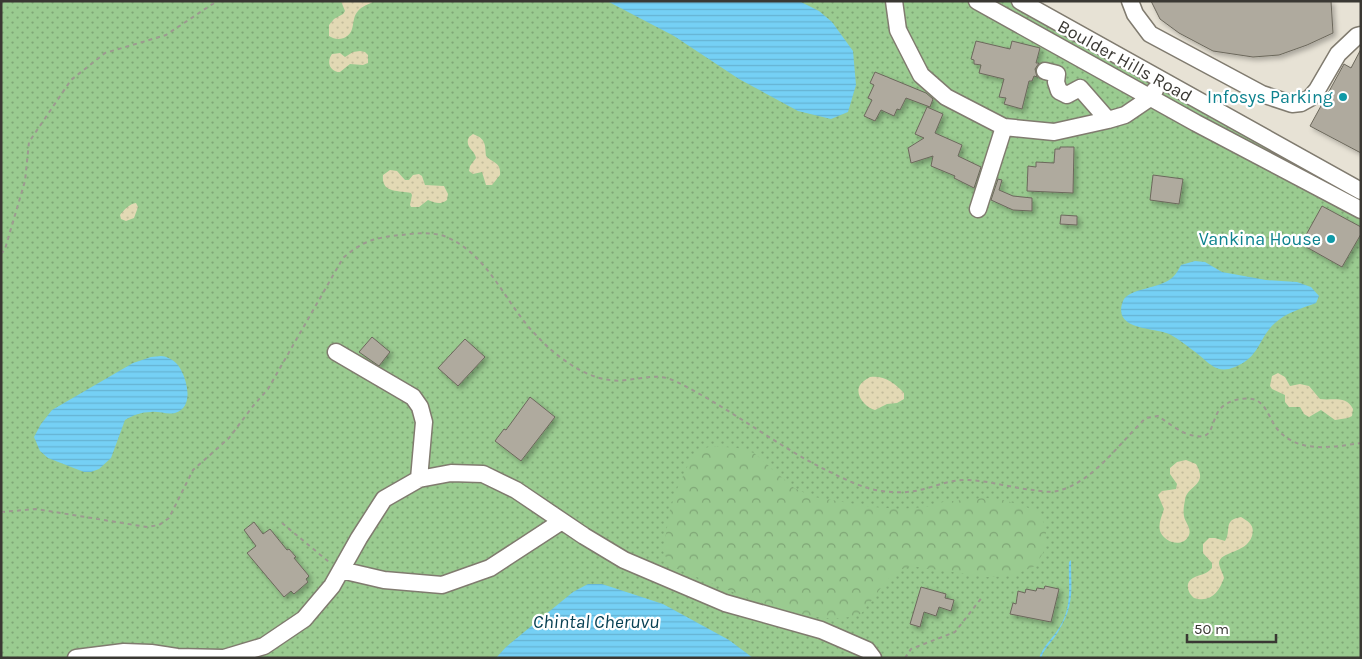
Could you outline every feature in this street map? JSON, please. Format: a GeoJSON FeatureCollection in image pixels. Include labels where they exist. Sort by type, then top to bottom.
{"type":"FeatureCollection","features":[{"type":"Feature","properties":{"kind":"lane"},"geometry":{"type":"LineString","coordinates":[[894,1],[898,30],[921,76],[946,97],[1004,127],[1054,132],[1108,120],[1124,115],[1150,98],[1162,79]]}},
{"type":"Feature","properties":{"kind":"lane","name":"Boulder Hills Road"},"geometry":{"type":"LineString","coordinates":[[977,1],[1150,98],[1361,210]]}},
{"type":"Feature","properties":{"kind":"lane","name":"Boulder Hills Road"},"geometry":{"type":"LineString","coordinates":[[1020,1],[1361,190]]}},
{"type":"Feature","properties":{"kind":"lane"},"geometry":{"type":"LineString","coordinates":[[1130,1],[1135,14],[1150,34],[1262,94],[1292,104],[1310,98],[1317,90],[1338,54],[1357,36],[1361,35]]}},
{"type":"Feature","properties":{"kind":"lane"},"geometry":{"type":"LineString","coordinates":[[1046,70],[1057,74],[1056,82],[1059,91],[1068,95],[1080,88],[1108,120]]}},
{"type":"Feature","properties":{"kind":"lane"},"geometry":{"type":"LineString","coordinates":[[978,209],[1004,127]]}},
{"type":"Feature","properties":{"kind":"lane"},"geometry":{"type":"LineString","coordinates":[[336,352],[413,396],[420,406],[424,422],[419,478]]}},
{"type":"Feature","properties":{"kind":"lane"},"geometry":{"type":"LineString","coordinates":[[76,658],[124,652],[151,653],[177,657],[224,658],[264,646],[304,619],[332,586],[384,499],[419,478],[452,473],[483,474],[516,490],[562,522],[624,560],[725,603],[821,630],[867,650],[873,658]]}},
{"type":"Feature","properties":{"kind":"lane"},"geometry":{"type":"LineString","coordinates":[[341,570],[384,580],[442,585],[490,568],[562,522]]}},
{"type":"Feature","properties":{"kind":"path"},"geometry":{"type":"LineString","coordinates":[[1,254],[5,249],[25,181],[29,142],[71,80],[105,54],[166,35],[217,1]]}},
{"type":"Feature","properties":{"kind":"path"},"geometry":{"type":"LineString","coordinates":[[1,512],[36,509],[147,527],[160,525],[169,518],[193,470],[229,438],[268,389],[343,258],[356,246],[375,239],[418,233],[442,236],[463,247],[478,258],[537,337],[568,363],[586,374],[624,381],[649,376],[661,376],[676,381],[755,427],[806,460],[858,485],[879,491],[902,493],[952,481],[970,480],[1033,490],[1056,491],[1072,485],[1092,473],[1146,418],[1158,416],[1185,433],[1196,436],[1206,435],[1212,429],[1219,410],[1232,401],[1245,398],[1255,399],[1261,404],[1278,430],[1291,440],[1305,446],[1326,448],[1361,443]]}},
{"type":"Feature","properties":{"kind":"path"},"geometry":{"type":"LineString","coordinates":[[282,523],[341,570]]}},
{"type":"Feature","properties":{"kind":"path"},"geometry":{"type":"LineString","coordinates":[[905,658],[911,649],[955,632],[983,596]]}},
{"type":"Feature","properties":{"kind":"green space"},"geometry":{"type":"Polygon","coordinates":[[[1,1],[1028,1],[1361,184],[1361,658],[1,658],[1,1]]]}},
{"type":"Feature","properties":{"kind":"green space"},"geometry":{"type":"Polygon","coordinates":[[[711,446],[737,448],[754,453],[794,488],[814,497],[872,507],[901,509],[985,498],[1003,500],[1024,506],[1037,512],[1044,523],[1046,533],[1043,553],[1035,566],[1011,576],[987,577],[911,566],[890,577],[861,613],[849,617],[829,618],[783,610],[670,566],[663,551],[670,510],[677,489],[688,465],[701,450],[711,446]]]}},
{"type":"Feature","properties":{"kind":"sand"},"geometry":{"type":"Polygon","coordinates":[[[341,1],[375,1],[358,11],[354,18],[351,33],[344,38],[336,39],[329,36],[329,25],[345,11],[341,1]]]}},
{"type":"Feature","properties":{"kind":"sand"},"geometry":{"type":"Polygon","coordinates":[[[360,51],[368,55],[368,63],[363,65],[350,64],[340,72],[331,68],[329,60],[332,54],[340,53],[345,57],[353,52],[360,51]]]}},
{"type":"Feature","properties":{"kind":"sand"},"geometry":{"type":"Polygon","coordinates":[[[473,134],[483,140],[486,156],[499,168],[500,175],[492,185],[486,185],[482,172],[473,174],[469,171],[476,158],[468,143],[469,137],[473,134]]]}},
{"type":"Feature","properties":{"kind":"sand"},"geometry":{"type":"Polygon","coordinates":[[[390,170],[397,171],[405,180],[409,180],[413,175],[419,174],[422,176],[425,185],[444,186],[448,194],[447,200],[438,203],[428,200],[419,207],[411,207],[411,193],[392,190],[385,185],[383,175],[390,170]]]}},
{"type":"Feature","properties":{"kind":"sand"},"geometry":{"type":"Polygon","coordinates":[[[136,203],[138,207],[134,218],[126,221],[121,219],[120,215],[123,211],[136,203]]]}},
{"type":"Feature","properties":{"kind":"sand"},"geometry":{"type":"Polygon","coordinates":[[[1278,373],[1285,377],[1290,386],[1300,384],[1309,386],[1320,399],[1343,400],[1347,402],[1353,409],[1352,416],[1335,420],[1321,410],[1309,417],[1304,414],[1300,407],[1289,407],[1285,402],[1285,395],[1272,389],[1270,386],[1272,376],[1278,373]]]}},
{"type":"Feature","properties":{"kind":"sand"},"geometry":{"type":"Polygon","coordinates":[[[870,377],[880,377],[893,383],[904,393],[904,399],[875,410],[868,407],[860,397],[859,389],[860,385],[870,377]]]}},
{"type":"Feature","properties":{"kind":"sand"},"geometry":{"type":"Polygon","coordinates":[[[1186,460],[1196,464],[1200,477],[1196,485],[1189,491],[1185,502],[1184,514],[1190,531],[1188,537],[1177,543],[1169,541],[1160,531],[1160,522],[1164,509],[1158,495],[1162,491],[1176,489],[1177,484],[1170,474],[1170,468],[1177,462],[1186,460]]]}},
{"type":"Feature","properties":{"kind":"sand"},"geometry":{"type":"Polygon","coordinates":[[[1241,517],[1252,526],[1253,532],[1249,542],[1220,559],[1219,565],[1224,578],[1217,592],[1210,598],[1194,598],[1189,591],[1188,585],[1190,580],[1212,568],[1212,563],[1203,553],[1203,544],[1209,538],[1225,541],[1229,523],[1235,518],[1241,517]]]}},
{"type":"Feature","properties":{"kind":"water"},"geometry":{"type":"Polygon","coordinates":[[[607,1],[799,1],[819,11],[832,22],[853,51],[856,85],[848,112],[831,119],[798,111],[739,79],[674,36],[607,1]]]}},
{"type":"Feature","properties":{"kind":"water"},"geometry":{"type":"Polygon","coordinates":[[[1195,261],[1205,262],[1222,272],[1266,280],[1297,282],[1311,287],[1319,296],[1316,303],[1279,319],[1269,329],[1250,358],[1235,367],[1219,369],[1171,335],[1129,323],[1121,311],[1123,301],[1131,293],[1168,281],[1174,276],[1181,265],[1195,261]]]}},
{"type":"Feature","properties":{"kind":"water"},"geometry":{"type":"Polygon","coordinates":[[[161,356],[171,359],[176,363],[184,377],[188,395],[185,406],[181,410],[175,413],[144,413],[134,415],[125,420],[111,458],[99,469],[91,472],[84,472],[48,458],[40,451],[34,437],[52,410],[133,363],[161,356]]]}},
{"type":"Feature","properties":{"kind":"water"},"geometry":{"type":"Polygon","coordinates":[[[1071,560],[1070,605],[1056,635],[1041,658],[1039,658],[1059,628],[1066,612],[1069,596],[1069,562],[1071,560]]]}},
{"type":"Feature","properties":{"kind":"water","name":"Chintal Cheruvu"},"geometry":{"type":"Polygon","coordinates":[[[588,584],[602,584],[663,604],[729,640],[753,658],[496,658],[506,647],[573,592],[588,584]]]}},
{"type":"Feature","properties":{"kind":"building"},"geometry":{"type":"Polygon","coordinates":[[[1151,1],[1331,1],[1333,33],[1279,55],[1253,57],[1213,51],[1179,33],[1160,19],[1151,1]]]}},
{"type":"Feature","properties":{"kind":"building"},"geometry":{"type":"Polygon","coordinates":[[[976,41],[1010,49],[1012,41],[1040,48],[1036,63],[1039,63],[1035,69],[1037,77],[1034,76],[1032,81],[1029,81],[1022,109],[1004,104],[1006,98],[999,97],[1004,79],[979,73],[981,65],[974,64],[974,60],[971,59],[976,41]]]}},
{"type":"Feature","properties":{"kind":"building","name":"Infosys Parking"},"geometry":{"type":"Polygon","coordinates":[[[1361,49],[1361,153],[1310,126],[1344,64],[1351,68],[1361,49]]]}},
{"type":"Feature","properties":{"kind":"building"},"geometry":{"type":"Polygon","coordinates":[[[875,72],[926,93],[933,99],[930,107],[906,98],[900,110],[897,109],[894,116],[881,110],[875,121],[864,116],[872,100],[868,98],[874,85],[870,83],[875,72]]]}},
{"type":"Feature","properties":{"kind":"building"},"geometry":{"type":"Polygon","coordinates":[[[927,107],[943,114],[935,133],[962,145],[958,156],[981,167],[974,188],[954,178],[955,176],[931,166],[933,156],[911,163],[908,148],[924,138],[915,134],[927,107]]]}},
{"type":"Feature","properties":{"kind":"building"},"geometry":{"type":"Polygon","coordinates":[[[1060,147],[1074,147],[1073,193],[1027,191],[1028,166],[1036,167],[1036,162],[1054,163],[1055,149],[1060,149],[1060,147]]]}},
{"type":"Feature","properties":{"kind":"building"},"geometry":{"type":"Polygon","coordinates":[[[1153,175],[1183,179],[1179,204],[1150,200],[1153,175]]]}},
{"type":"Feature","properties":{"kind":"building"},"geometry":{"type":"Polygon","coordinates":[[[998,179],[1002,180],[999,190],[1013,196],[1032,198],[1032,211],[1013,210],[991,200],[998,179]]]}},
{"type":"Feature","properties":{"kind":"building","name":"Vankina House"},"geometry":{"type":"Polygon","coordinates":[[[1322,206],[1361,227],[1361,234],[1342,267],[1301,244],[1322,206]]]}},
{"type":"Feature","properties":{"kind":"building"},"geometry":{"type":"Polygon","coordinates":[[[1061,215],[1077,216],[1077,225],[1060,224],[1061,215]]]}},
{"type":"Feature","properties":{"kind":"building"},"geometry":{"type":"Polygon","coordinates":[[[372,337],[390,352],[379,366],[359,352],[372,337]]]}},
{"type":"Feature","properties":{"kind":"building"},"geometry":{"type":"Polygon","coordinates":[[[465,339],[485,357],[458,386],[438,368],[465,339]]]}},
{"type":"Feature","properties":{"kind":"building"},"geometry":{"type":"Polygon","coordinates":[[[530,397],[555,417],[521,461],[495,441],[504,429],[506,430],[530,397]]]}},
{"type":"Feature","properties":{"kind":"building"},"geometry":{"type":"Polygon","coordinates":[[[254,522],[263,534],[270,529],[287,550],[289,549],[296,557],[294,558],[309,576],[306,579],[308,582],[294,594],[291,591],[284,597],[247,553],[256,546],[244,530],[254,522]]]}},
{"type":"Feature","properties":{"kind":"building"},"geometry":{"type":"Polygon","coordinates":[[[1045,586],[1059,589],[1051,622],[1010,614],[1013,603],[1016,604],[1018,591],[1025,593],[1026,589],[1036,591],[1037,588],[1044,589],[1045,586]]]}},
{"type":"Feature","properties":{"kind":"building"},"geometry":{"type":"Polygon","coordinates":[[[921,587],[946,594],[945,598],[954,600],[951,611],[939,607],[936,616],[924,612],[920,627],[910,624],[921,587]]]}},
{"type":"Feature","properties":{"kind":"place","name":"Infosys Parking"},"geometry":{"type":"Point","coordinates":[1343,97]}},
{"type":"Feature","properties":{"kind":"place","name":"Vankina House"},"geometry":{"type":"Point","coordinates":[1331,239]}}]}
